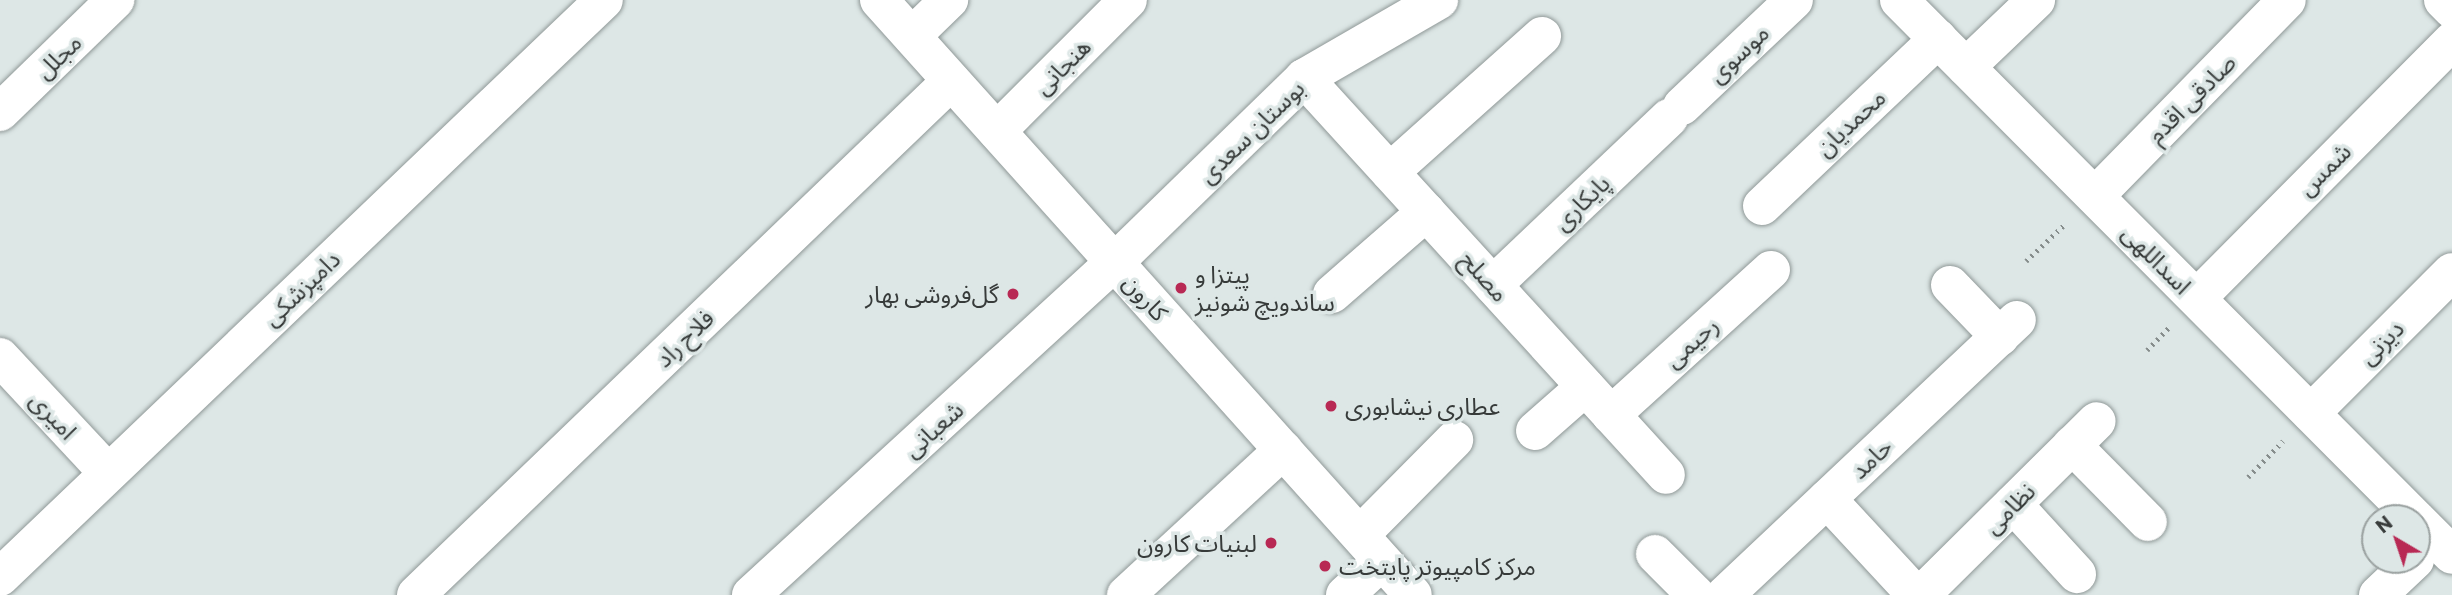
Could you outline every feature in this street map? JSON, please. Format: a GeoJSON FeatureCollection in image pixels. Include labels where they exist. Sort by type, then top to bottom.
{"type":"FeatureCollection","features":[{"type":"Feature","properties":{"kind":"street","name":"مجلل"},"geometry":{"type":"LineString","coordinates":[[0,113],[115,0]]}},
{"type":"Feature","properties":{"kind":"street","name":"دامپزشکی"},"geometry":{"type":"LineString","coordinates":[[0,577],[604,0]]}},
{"type":"Feature","properties":{"kind":"street","name":"کارون"},"geometry":{"type":"LineString","coordinates":[[879,0],[1413,595]]}},
{"type":"Feature","properties":{"kind":"street"},"geometry":{"type":"LineString","coordinates":[[912,36],[949,0]]}},
{"type":"Feature","properties":{"kind":"street","name":"هنجانی"},"geometry":{"type":"LineString","coordinates":[[997,131],[1128,0]]}},
{"type":"Feature","properties":{"kind":"street","name":"بوستان سعدی"},"geometry":{"type":"LineString","coordinates":[[1115,262],[1304,78],[1439,0]]}},
{"type":"Feature","properties":{"kind":"street","name":"موسوی"},"geometry":{"type":"LineString","coordinates":[[1675,112],[1794,0]]}},
{"type":"Feature","properties":{"kind":"street","name":"اسداللهی"},"geometry":{"type":"LineString","coordinates":[[1899,0],[2311,413],[2396,504]]}},
{"type":"Feature","properties":{"kind":"street"},"geometry":{"type":"LineString","coordinates":[[1966,67],[2036,0]]}},
{"type":"Feature","properties":{"kind":"street","name":"صادقی اقدم"},"geometry":{"type":"LineString","coordinates":[[2095,196],[2287,0]]}},
{"type":"Feature","properties":{"kind":"street"},"geometry":{"type":"LineString","coordinates":[[2443,0],[2452,9]]}},
{"type":"Feature","properties":{"kind":"street"},"geometry":{"type":"LineString","coordinates":[[1390,172],[1542,36]]}},
{"type":"Feature","properties":{"kind":"street","name":"محمدیان"},"geometry":{"type":"LineString","coordinates":[[1762,206],[1938,39]]}},
{"type":"Feature","properties":{"kind":"street","name":"شمس"},"geometry":{"type":"LineString","coordinates":[[2197,298],[2452,41]]}},
{"type":"Feature","properties":{"kind":"street","name":"مصلح"},"geometry":{"type":"LineString","coordinates":[[1304,78],[1666,475]]}},
{"type":"Feature","properties":{"kind":"street","name":"فلاح راد"},"geometry":{"type":"LineString","coordinates":[[416,595],[951,80]]}},
{"type":"Feature","properties":{"kind":"street","name":"پایکاری"},"geometry":{"type":"LineString","coordinates":[[1493,285],[1675,112]]}},
{"type":"Feature","properties":{"kind":"street"},"geometry":{"type":"LineString","coordinates":[[1332,294],[1426,212]]}},
{"type":"Feature","properties":{"kind":"street","name":"شعبانی"},"geometry":{"type":"LineString","coordinates":[[751,595],[1115,262]]}},
{"type":"Feature","properties":{"kind":"street","name":"رحیمی"},"geometry":{"type":"LineString","coordinates":[[1611,415],[1771,270]]}},
{"type":"Feature","properties":{"kind":"street","name":"دیزنی"},"geometry":{"type":"LineString","coordinates":[[2311,413],[2452,272]]}},
{"type":"Feature","properties":{"kind":"street","name":"حامد"},"geometry":{"type":"LineString","coordinates":[[1725,595],[2008,329],[1950,285]]}},
{"type":"Feature","properties":{"kind":"street","name":"امیری"},"geometry":{"type":"LineString","coordinates":[[0,357],[108,473]]}},
{"type":"Feature","properties":{"kind":"street"},"geometry":{"type":"LineString","coordinates":[[1535,430],[1585,387]]}},
{"type":"Feature","properties":{"kind":"street","name":"نظامی"},"geometry":{"type":"LineString","coordinates":[[1918,595],[2085,433],[2148,522]]}},
{"type":"Feature","properties":{"kind":"street"},"geometry":{"type":"LineString","coordinates":[[1345,595],[1371,548],[1454,440]]}},
{"type":"Feature","properties":{"kind":"street"},"geometry":{"type":"LineString","coordinates":[[1126,595],[1283,450]]}},
{"type":"Feature","properties":{"kind":"street"},"geometry":{"type":"LineString","coordinates":[[1827,499],[1918,595]]}},
{"type":"Feature","properties":{"kind":"street"},"geometry":{"type":"LineString","coordinates":[[2013,504],[2077,574]]}},
{"type":"Feature","properties":{"kind":"street"},"geometry":{"type":"LineString","coordinates":[[1655,554],[1696,595]]}},
{"type":"Feature","properties":{"kind":"street"},"geometry":{"type":"LineString","coordinates":[[2378,595],[2397,574]]}},
{"type":"Feature","properties":{"kind":"path"},"geometry":{"type":"LineString","coordinates":[[2026,261],[2095,196]]}},
{"type":"Feature","properties":{"kind":"path"},"geometry":{"type":"LineString","coordinates":[[2249,477],[2311,413]]}},
{"type":"Feature","properties":{"kind":"place","name":"پیتزا و ساندویچ شونیز"},"geometry":{"type":"Point","coordinates":[1181,288]}},
{"type":"Feature","properties":{"kind":"place","name":"گل‌فروشی بهار"},"geometry":{"type":"Point","coordinates":[1013,294]}},
{"type":"Feature","properties":{"kind":"place","name":"عطاری نیشابوری"},"geometry":{"type":"Point","coordinates":[1331,406]}},
{"type":"Feature","properties":{"kind":"place","name":"لبنیات کارون"},"geometry":{"type":"Point","coordinates":[1271,543]}},
{"type":"Feature","properties":{"kind":"place","name":"مرکز کامپیوتر پایتخت"},"geometry":{"type":"Point","coordinates":[1325,566]}}]}
